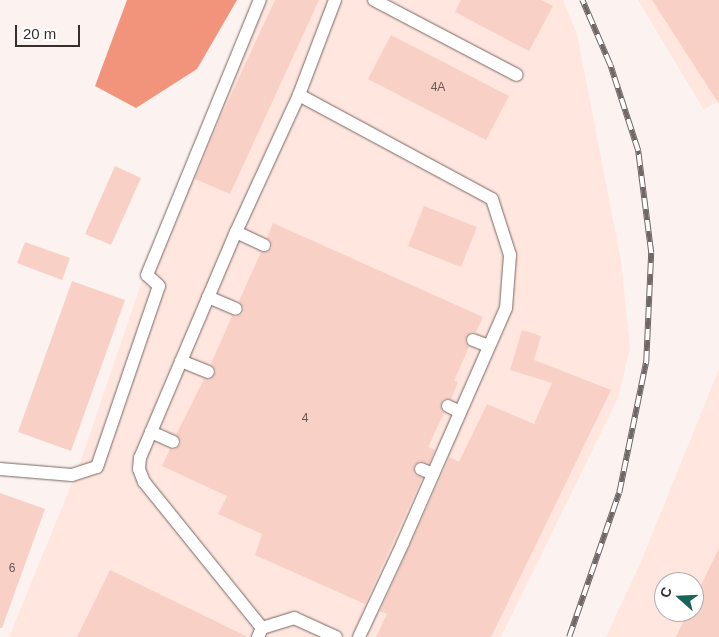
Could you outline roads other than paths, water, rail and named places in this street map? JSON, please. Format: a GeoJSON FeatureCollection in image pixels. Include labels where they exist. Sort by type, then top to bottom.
{"type":"FeatureCollection","features":[{"type":"Feature","properties":{"kind":"lane"},"geometry":{"type":"LineString","coordinates":[[0,469],[72,475],[97,467],[159,286],[147,275],[260,0]]}},
{"type":"Feature","properties":{"kind":"lane"},"geometry":{"type":"LineString","coordinates":[[335,0],[299,95],[236,232],[150,432],[140,458],[139,470],[144,482],[260,632],[294,618],[336,637]]}},
{"type":"Feature","properties":{"kind":"lane"},"geometry":{"type":"LineString","coordinates":[[374,0],[517,75]]}},
{"type":"Feature","properties":{"kind":"lane"},"geometry":{"type":"LineString","coordinates":[[299,95],[492,199],[510,256],[506,308],[433,474],[398,541],[359,637]]}},
{"type":"Feature","properties":{"kind":"lane"},"geometry":{"type":"LineString","coordinates":[[236,232],[264,245]]}},
{"type":"Feature","properties":{"kind":"lane"},"geometry":{"type":"LineString","coordinates":[[208,297],[236,309]]}},
{"type":"Feature","properties":{"kind":"lane"},"geometry":{"type":"LineString","coordinates":[[473,340],[490,346]]}},
{"type":"Feature","properties":{"kind":"lane"},"geometry":{"type":"LineString","coordinates":[[181,361],[208,372]]}},
{"type":"Feature","properties":{"kind":"lane"},"geometry":{"type":"LineString","coordinates":[[448,406],[460,412]]}},
{"type":"Feature","properties":{"kind":"lane"},"geometry":{"type":"LineString","coordinates":[[150,432],[173,442]]}},
{"type":"Feature","properties":{"kind":"lane"},"geometry":{"type":"LineString","coordinates":[[421,469],[433,474]]}},
{"type":"Feature","properties":{"kind":"railway"},"geometry":{"type":"LineString","coordinates":[[569,637],[619,493],[646,362],[651,253],[638,151],[610,65],[582,0]]}}]}
